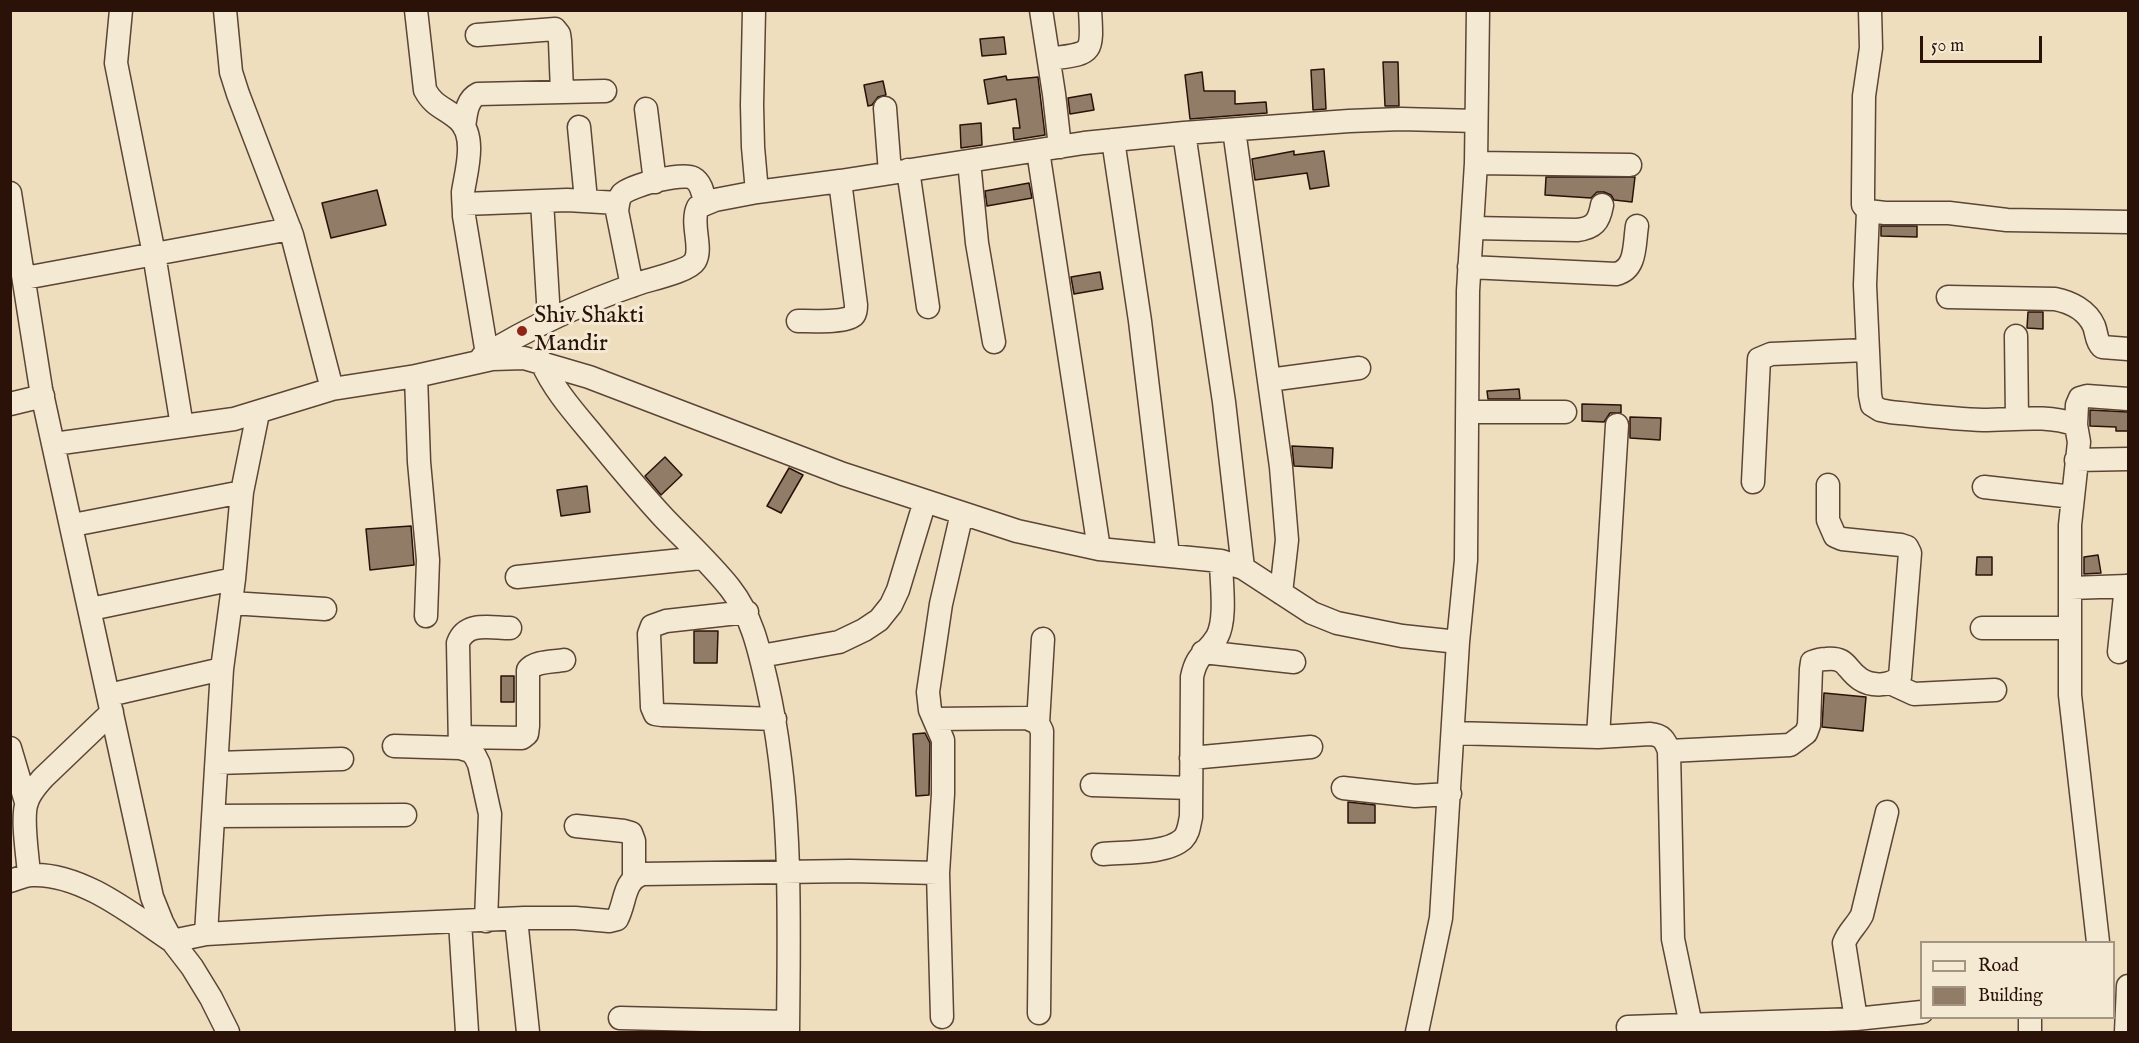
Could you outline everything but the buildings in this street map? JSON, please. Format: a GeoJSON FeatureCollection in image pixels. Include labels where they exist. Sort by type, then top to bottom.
{"type":"FeatureCollection","features":[{"type":"Feature","properties":{"kind":"street"},"geometry":{"type":"LineString","coordinates":[[121,10],[116,63],[154,254],[182,426]]}},
{"type":"Feature","properties":{"kind":"street"},"geometry":{"type":"LineString","coordinates":[[225,10],[228,51],[234,83],[290,229],[332,388]]}},
{"type":"Feature","properties":{"kind":"street"},"geometry":{"type":"LineString","coordinates":[[416,10],[425,90],[429,99],[460,120],[468,137],[464,204],[479,359]]}},
{"type":"Feature","properties":{"kind":"street"},"geometry":{"type":"LineString","coordinates":[[754,10],[753,125],[757,192]]}},
{"type":"Feature","properties":{"kind":"street"},"geometry":{"type":"LineString","coordinates":[[1041,10],[1049,59],[1049,149],[1099,549]]}},
{"type":"Feature","properties":{"kind":"street"},"geometry":{"type":"LineString","coordinates":[[1049,59],[1079,55],[1087,51],[1092,36],[1090,10]]}},
{"type":"Feature","properties":{"kind":"street"},"geometry":{"type":"LineString","coordinates":[[1417,1032],[1441,918],[1458,642],[1466,560],[1469,267],[1476,163],[1478,10]]}},
{"type":"Feature","properties":{"kind":"street"},"geometry":{"type":"LineString","coordinates":[[1870,10],[1871,48],[1864,96],[1863,205],[1868,211],[1865,264],[1867,350],[1872,405],[1880,410],[1959,418],[2042,418],[2066,421],[2076,425]]}},
{"type":"Feature","properties":{"kind":"street"},"geometry":{"type":"LineString","coordinates":[[477,35],[555,29],[560,40],[562,92]]}},
{"type":"Feature","properties":{"kind":"street"},"geometry":{"type":"LineString","coordinates":[[464,127],[469,104],[472,97],[478,94],[605,91]]}},
{"type":"Feature","properties":{"kind":"street"},"geometry":{"type":"LineString","coordinates":[[885,108],[928,307]]}},
{"type":"Feature","properties":{"kind":"street"},"geometry":{"type":"LineString","coordinates":[[646,109],[655,182]]}},
{"type":"Feature","properties":{"kind":"street"},"geometry":{"type":"LineString","coordinates":[[479,359],[549,318],[686,268],[694,263],[697,255],[694,214],[698,207],[705,203],[757,192],[1049,149],[1184,133],[1379,120],[1476,121]]}},
{"type":"Feature","properties":{"kind":"street"},"geometry":{"type":"LineString","coordinates":[[579,128],[586,200]]}},
{"type":"Feature","properties":{"kind":"street"},"geometry":{"type":"LineString","coordinates":[[1234,130],[1281,467],[1287,540],[1281,593]]}},
{"type":"Feature","properties":{"kind":"street"},"geometry":{"type":"LineString","coordinates":[[1184,133],[1223,391],[1244,568]]}},
{"type":"Feature","properties":{"kind":"street"},"geometry":{"type":"LineString","coordinates":[[1113,141],[1140,321],[1168,555]]}},
{"type":"Feature","properties":{"kind":"street"},"geometry":{"type":"LineString","coordinates":[[969,161],[977,243],[994,342]]}},
{"type":"Feature","properties":{"kind":"street"},"geometry":{"type":"LineString","coordinates":[[1476,163],[1630,165]]}},
{"type":"Feature","properties":{"kind":"street"},"geometry":{"type":"LineString","coordinates":[[632,286],[618,203],[620,196],[629,189],[684,176],[692,177],[702,189],[705,203]]}},
{"type":"Feature","properties":{"kind":"street"},"geometry":{"type":"LineString","coordinates":[[798,321],[843,320],[852,318],[855,313],[856,305],[840,181]]}},
{"type":"Feature","properties":{"kind":"street"},"geometry":{"type":"LineString","coordinates":[[10,193],[20,287],[152,897],[172,941],[192,967],[228,1032]]}},
{"type":"Feature","properties":{"kind":"street"},"geometry":{"type":"LineString","coordinates":[[464,204],[586,200],[618,203]]}},
{"type":"Feature","properties":{"kind":"street"},"geometry":{"type":"LineString","coordinates":[[542,201],[549,318]]}},
{"type":"Feature","properties":{"kind":"street"},"geometry":{"type":"LineString","coordinates":[[1473,228],[1588,229],[1600,218],[1602,205]]}},
{"type":"Feature","properties":{"kind":"street"},"geometry":{"type":"LineString","coordinates":[[1868,211],[1949,213],[2007,220],[2128,222]]}},
{"type":"Feature","properties":{"kind":"street"},"geometry":{"type":"LineString","coordinates":[[1469,267],[1616,274],[1624,272],[1629,267],[1633,257],[1637,226]]}},
{"type":"Feature","properties":{"kind":"street"},"geometry":{"type":"LineString","coordinates":[[20,287],[154,254],[290,229]]}},
{"type":"Feature","properties":{"kind":"street"},"geometry":{"type":"LineString","coordinates":[[1948,297],[2064,301],[2072,304],[2089,318],[2094,326],[2098,343],[2102,347],[2128,349]]}},
{"type":"Feature","properties":{"kind":"street"},"geometry":{"type":"LineString","coordinates":[[2016,336],[2017,419]]}},
{"type":"Feature","properties":{"kind":"street"},"geometry":{"type":"LineString","coordinates":[[1753,482],[1759,359],[1771,354],[1867,350]]}},
{"type":"Feature","properties":{"kind":"street"},"geometry":{"type":"LineString","coordinates":[[54,444],[234,419],[332,388],[416,376],[479,359],[524,358],[590,377],[843,474],[1017,531],[1099,549],[1221,561],[1244,568],[1312,613],[1337,623],[1402,636],[1458,642]]}},
{"type":"Feature","properties":{"kind":"street"},"geometry":{"type":"LineString","coordinates":[[541,362],[551,383],[566,404],[636,488],[729,587],[747,612],[761,656],[775,719],[786,800],[788,1027],[620,1018]]}},
{"type":"Feature","properties":{"kind":"street"},"geometry":{"type":"LineString","coordinates":[[1269,381],[1359,368]]}},
{"type":"Feature","properties":{"kind":"street"},"geometry":{"type":"LineString","coordinates":[[416,376],[419,462],[428,560],[426,616]]}},
{"type":"Feature","properties":{"kind":"street"},"geometry":{"type":"LineString","coordinates":[[10,404],[43,396]]}},
{"type":"Feature","properties":{"kind":"street"},"geometry":{"type":"LineString","coordinates":[[2097,941],[2070,695],[2070,525],[2079,442],[2076,425],[2077,405],[2080,398],[2087,396],[2128,399]]}},
{"type":"Feature","properties":{"kind":"street"},"geometry":{"type":"LineString","coordinates":[[1468,412],[1565,412]]}},
{"type":"Feature","properties":{"kind":"street"},"geometry":{"type":"LineString","coordinates":[[206,934],[222,669],[234,579],[242,492],[258,413]]}},
{"type":"Feature","properties":{"kind":"street"},"geometry":{"type":"LineString","coordinates":[[1598,737],[1617,425]]}},
{"type":"Feature","properties":{"kind":"street"},"geometry":{"type":"LineString","coordinates":[[2076,460],[2128,459]]}},
{"type":"Feature","properties":{"kind":"street"},"geometry":{"type":"LineString","coordinates":[[1670,751],[1780,746],[1790,745],[1799,740],[1806,733],[1809,725],[1811,669],[1812,662],[1817,659],[1836,658],[1849,666],[1863,681],[1882,684],[1890,683],[1900,677],[1910,553],[1901,545],[1835,536],[1828,520],[1828,485]]}},
{"type":"Feature","properties":{"kind":"street"},"geometry":{"type":"LineString","coordinates":[[1984,487],[2073,497]]}},
{"type":"Feature","properties":{"kind":"street"},"geometry":{"type":"LineString","coordinates":[[73,525],[242,492]]}},
{"type":"Feature","properties":{"kind":"street"},"geometry":{"type":"LineString","coordinates":[[761,656],[839,642],[879,620],[891,605],[898,590],[925,501]]}},
{"type":"Feature","properties":{"kind":"street"},"geometry":{"type":"LineString","coordinates":[[942,1017],[938,873],[943,794],[943,740],[930,710],[928,692],[941,604],[962,513]]}},
{"type":"Feature","properties":{"kind":"street"},"geometry":{"type":"LineString","coordinates":[[517,577],[702,558]]}},
{"type":"Feature","properties":{"kind":"street"},"geometry":{"type":"LineString","coordinates":[[1103,854],[1167,848],[1182,840],[1188,831],[1191,817],[1192,677],[1195,663],[1216,639],[1221,629],[1221,561]]}},
{"type":"Feature","properties":{"kind":"street"},"geometry":{"type":"LineString","coordinates":[[91,609],[234,579]]}},
{"type":"Feature","properties":{"kind":"street"},"geometry":{"type":"LineString","coordinates":[[2071,588],[2127,586],[2119,652]]}},
{"type":"Feature","properties":{"kind":"street"},"geometry":{"type":"LineString","coordinates":[[231,603],[325,609]]}},
{"type":"Feature","properties":{"kind":"street"},"geometry":{"type":"LineString","coordinates":[[747,612],[666,621],[652,626],[649,634],[652,707],[656,714],[662,716],[775,719]]}},
{"type":"Feature","properties":{"kind":"street"},"geometry":{"type":"LineString","coordinates":[[460,743],[458,644],[461,636],[466,630],[474,628],[510,628]]}},
{"type":"Feature","properties":{"kind":"street"},"geometry":{"type":"LineString","coordinates":[[1982,628],[2070,628]]}},
{"type":"Feature","properties":{"kind":"street"},"geometry":{"type":"LineString","coordinates":[[1039,1013],[1043,742],[1042,731],[1038,723],[1042,639]]}},
{"type":"Feature","properties":{"kind":"street"},"geometry":{"type":"LineString","coordinates":[[1203,652],[1294,662]]}},
{"type":"Feature","properties":{"kind":"street"},"geometry":{"type":"LineString","coordinates":[[394,746],[522,738],[528,726],[528,670],[537,664],[564,660]]}},
{"type":"Feature","properties":{"kind":"street"},"geometry":{"type":"LineString","coordinates":[[26,802],[43,777],[111,704],[222,669]]}},
{"type":"Feature","properties":{"kind":"street"},"geometry":{"type":"LineString","coordinates":[[1890,683],[1914,694],[1995,690]]}},
{"type":"Feature","properties":{"kind":"street"},"geometry":{"type":"LineString","coordinates":[[934,719],[1027,718],[1038,723]]}},
{"type":"Feature","properties":{"kind":"street"},"geometry":{"type":"LineString","coordinates":[[1453,733],[1598,737],[1659,735],[1666,740],[1670,751],[1673,939],[1691,1025]]}},
{"type":"Feature","properties":{"kind":"street"},"geometry":{"type":"LineString","coordinates":[[460,743],[475,756],[490,814],[486,921]]}},
{"type":"Feature","properties":{"kind":"street"},"geometry":{"type":"LineString","coordinates":[[1191,758],[1311,747]]}},
{"type":"Feature","properties":{"kind":"street"},"geometry":{"type":"LineString","coordinates":[[10,748],[26,802],[20,878],[45,875],[90,889],[172,941],[206,934],[516,919],[557,918],[609,921],[617,919],[629,882],[642,874],[938,873]]}},
{"type":"Feature","properties":{"kind":"street"},"geometry":{"type":"LineString","coordinates":[[217,763],[342,759]]}},
{"type":"Feature","properties":{"kind":"street"},"geometry":{"type":"LineString","coordinates":[[1092,785],[1191,788]]}},
{"type":"Feature","properties":{"kind":"street"},"geometry":{"type":"LineString","coordinates":[[1343,788],[1415,796],[1450,794]]}},
{"type":"Feature","properties":{"kind":"street"},"geometry":{"type":"LineString","coordinates":[[1856,1019],[1844,943],[1847,934],[1857,925],[1862,915],[1887,812]]}},
{"type":"Feature","properties":{"kind":"street"},"geometry":{"type":"LineString","coordinates":[[214,816],[405,815]]}},
{"type":"Feature","properties":{"kind":"street"},"geometry":{"type":"LineString","coordinates":[[576,826],[631,833],[634,841],[634,877]]}},
{"type":"Feature","properties":{"kind":"street"},"geometry":{"type":"LineString","coordinates":[[516,919],[528,1032]]}},
{"type":"Feature","properties":{"kind":"street"},"geometry":{"type":"LineString","coordinates":[[460,922],[467,1032]]}},
{"type":"Feature","properties":{"kind":"street"},"geometry":{"type":"LineString","coordinates":[[2126,1032],[2128,986]]}},
{"type":"Feature","properties":{"kind":"street"},"geometry":{"type":"LineString","coordinates":[[1628,1027],[1856,1019],[1920,1012]]}},
{"type":"Feature","properties":{"kind":"place","name":"Shiv Shakti Mandir"},"geometry":{"type":"Point","coordinates":[522,331]}}]}
